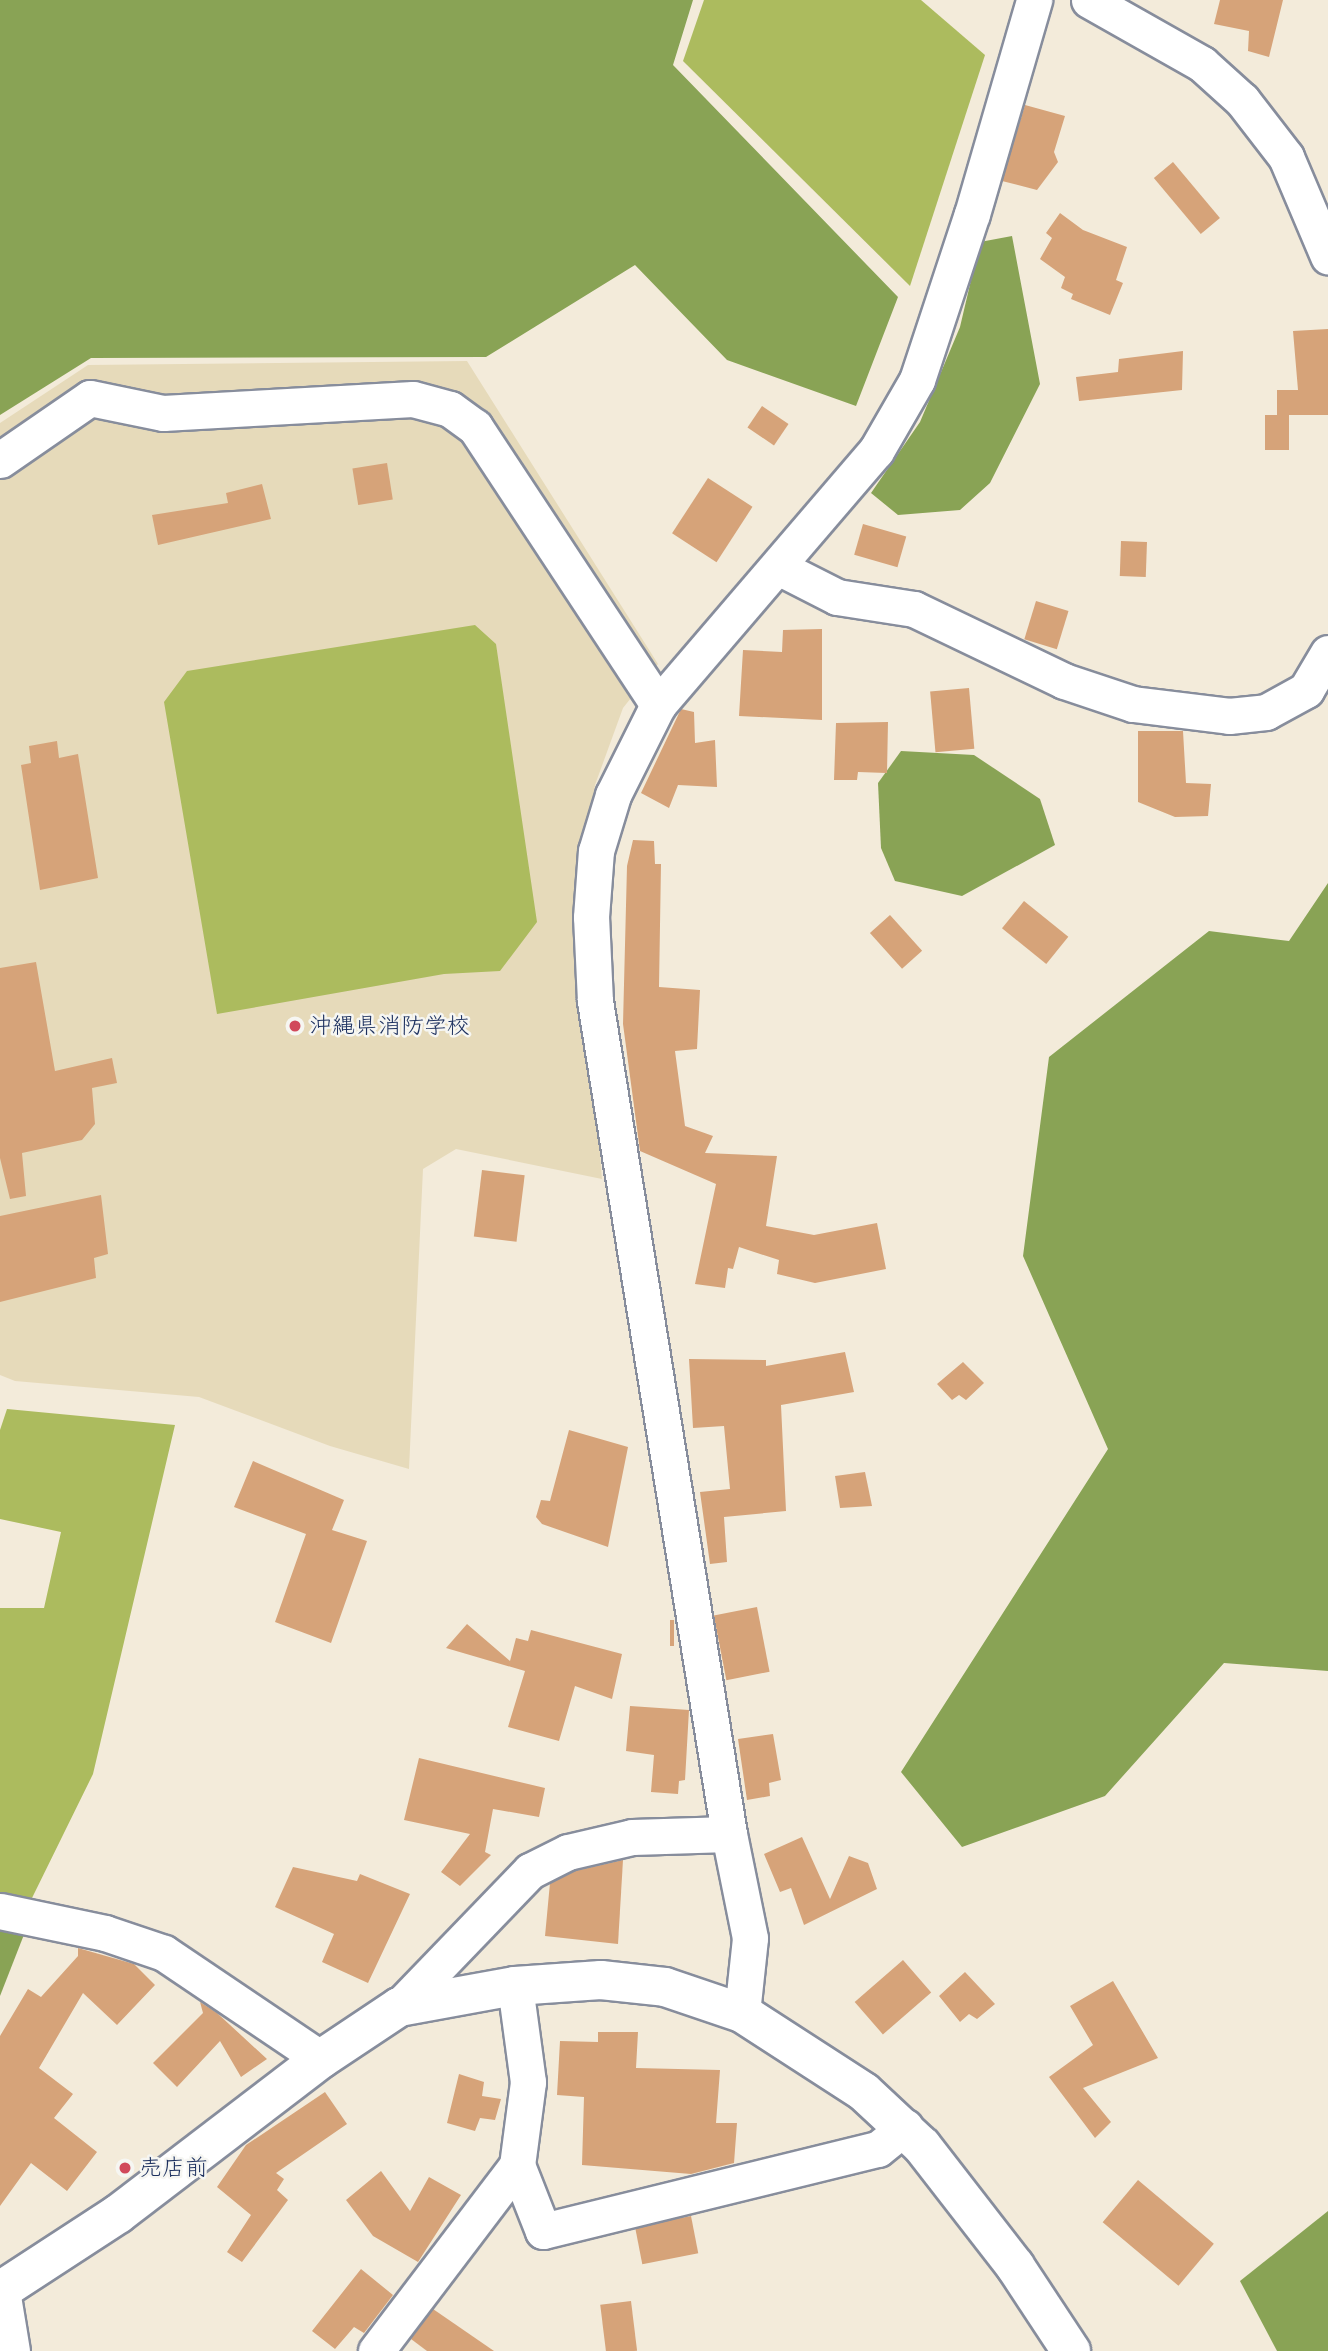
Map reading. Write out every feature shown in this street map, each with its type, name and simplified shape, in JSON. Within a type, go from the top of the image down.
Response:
[{"type":"main road","points":[[1,2291],[118,2214],[321,2059],[399,2007],[515,1986],[590,1981],[642,1983],[742,2013],[828,2066],[905,2127],[1015,2266],[1071,2351]]},
{"type":"street","points":[[742,2013],[750,1938],[729,1834],[595,1001],[592,917],[596,851],[614,795],[658,705],[876,451],[917,380],[972,214],[1034,0]]},
{"type":"street","points":[[1089,0],[1202,64],[1242,100],[1286,157],[1328,256]]},
{"type":"street","points":[[0,460],[90,398],[163,413],[413,399],[450,409],[475,427],[658,705]]},
{"type":"street","points":[[778,567],[837,597],[914,609],[1063,681],[1133,704],[1229,716],[1266,712],[1306,690],[1328,653]]},
{"type":"street","points":[[399,2007],[530,1871],[568,1852],[632,1837],[729,1834]]},
{"type":"street","points":[[0,1912],[105,1933],[164,1953],[321,2059]]},
{"type":"street","points":[[515,1986],[528,2082],[517,2165],[543,2231],[878,2149],[905,2127]]},
{"type":"street","points":[[376,2351],[517,2165]]},
{"type":"street","points":[[1,2291],[12,2351]]},
{"type":"shaded area","name":"沖縄県消防学校","points":[[467,361],[658,664],[623,708],[595,785],[580,903],[602,1179],[456,1149],[423,1169],[409,1469],[330,1446],[199,1397],[15,1381],[0,1375],[0,423],[88,365]]},
{"type":"green space","points":[[0,0],[693,0],[673,65],[898,297],[856,406],[727,360],[635,265],[486,357],[91,358],[0,415]]},
{"type":"green space","points":[[704,0],[921,0],[985,55],[910,286],[683,61]]},
{"type":"green space","points":[[1012,236],[1040,384],[990,483],[960,510],[898,515],[871,493],[920,422],[960,327],[980,242]]},
{"type":"green space","points":[[475,625],[496,644],[537,922],[500,971],[444,974],[217,1014],[164,702],[187,671]]},
{"type":"green space","points":[[901,751],[974,755],[1040,799],[1055,845],[962,896],[895,881],[881,848],[878,783]]},
{"type":"green space","points":[[1328,883],[1328,1671],[1224,1663],[1105,1796],[962,1847],[901,1772],[1108,1449],[1023,1256],[1049,1057],[1209,931],[1289,941]]},
{"type":"green space","points":[[7,1409],[175,1425],[93,1774],[32,1898],[0,1893],[0,1608],[44,1608],[61,1532],[0,1519],[0,1430]]},
{"type":"green space","points":[[0,1930],[25,1932],[0,1996]]},
{"type":"green space","points":[[1328,2211],[1328,2351],[1277,2351],[1240,2281]]},
{"type":"building","points":[[1220,0],[1283,0],[1269,57],[1248,51],[1249,31],[1214,24]]},
{"type":"building","points":[[1025,105],[1065,116],[1054,152],[1058,162],[1037,190],[1002,181]]},
{"type":"building","points":[[1173,162],[1220,218],[1201,234],[1154,178]]},
{"type":"building","points":[[1060,213],[1083,230],[1127,247],[1116,280],[1123,283],[1110,315],[1071,299],[1073,294],[1061,288],[1065,277],[1040,259],[1052,238],[1046,233]]},
{"type":"building","points":[[1328,329],[1328,415],[1277,415],[1277,390],[1298,390],[1293,331]]},
{"type":"building","points":[[1183,351],[1182,390],[1079,401],[1076,377],[1118,372],[1119,359]]},
{"type":"building","points":[[762,406],[789,424],[774,445],[747,428]]},
{"type":"building","points":[[1265,415],[1289,415],[1289,450],[1265,450]]},
{"type":"building","points":[[387,463],[393,500],[358,505],[352,468]]},
{"type":"building","points":[[708,478],[752,507],[717,562],[672,533]]},
{"type":"building","points":[[262,484],[271,519],[158,545],[152,515],[228,503],[226,493]]},
{"type":"building","points":[[863,524],[906,536],[897,567],[854,555]]},
{"type":"building","points":[[1121,541],[1147,542],[1146,577],[1120,576]]},
{"type":"building","points":[[1036,601],[1069,611],[1057,649],[1024,639]]},
{"type":"building","points":[[822,629],[822,720],[739,716],[743,650],[782,652],[783,630]]},
{"type":"building","points":[[969,688],[974,749],[935,752],[930,691]]},
{"type":"building","points":[[681,709],[694,712],[695,743],[715,740],[717,787],[678,785],[669,808],[641,793]]},
{"type":"building","points":[[888,722],[887,773],[858,772],[857,780],[834,780],[836,723]]},
{"type":"building","points":[[1138,731],[1183,731],[1186,783],[1211,784],[1208,816],[1175,817],[1138,802]]},
{"type":"building","points":[[57,741],[59,758],[78,754],[98,878],[40,890],[21,765],[31,763],[29,746]]},
{"type":"building","points":[[633,840],[654,841],[655,864],[661,864],[659,987],[700,990],[697,1049],[675,1051],[685,1126],[713,1136],[705,1153],[777,1156],[766,1226],[814,1235],[877,1223],[886,1269],[815,1283],[777,1274],[779,1260],[739,1247],[733,1269],[728,1268],[725,1288],[695,1284],[716,1184],[640,1151],[623,1024],[627,866]]},
{"type":"building","points":[[1024,901],[1068,937],[1046,964],[1002,928]]},
{"type":"building","points":[[890,915],[922,951],[902,969],[870,933]]},
{"type":"building","points":[[36,962],[55,1071],[112,1058],[117,1083],[92,1088],[95,1124],[82,1140],[22,1153],[26,1196],[10,1199],[0,1158],[0,968]]},
{"type":"building","points":[[482,1170],[525,1175],[517,1242],[474,1237]]},
{"type":"building","points":[[101,1195],[108,1254],[94,1258],[96,1278],[0,1302],[0,1216]]},
{"type":"building","points":[[845,1352],[854,1392],[781,1405],[786,1511],[724,1517],[727,1562],[710,1564],[700,1492],[730,1489],[724,1426],[693,1428],[689,1359],[766,1360],[766,1366]]},
{"type":"building","points":[[963,1362],[984,1383],[966,1400],[959,1395],[952,1400],[937,1384]]},
{"type":"building","points":[[569,1430],[628,1447],[608,1547],[542,1524],[536,1517],[541,1500],[550,1501]]},
{"type":"building","points":[[253,1461],[344,1500],[332,1530],[367,1541],[331,1643],[275,1622],[306,1534],[234,1507]]},
{"type":"building","points":[[865,1472],[872,1506],[840,1508],[835,1476]]},
{"type":"building","points":[[757,1607],[770,1672],[726,1680],[714,1615]]},
{"type":"building","points":[[670,1620],[674,1620],[674,1646],[670,1646]]},
{"type":"building","points":[[467,1624],[510,1661],[516,1638],[528,1641],[531,1630],[622,1654],[612,1699],[575,1686],[559,1741],[508,1727],[525,1671],[446,1648]]},
{"type":"building","points":[[630,1706],[689,1710],[685,1780],[679,1781],[678,1794],[651,1792],[654,1755],[626,1751]]},
{"type":"building","points":[[773,1734],[781,1780],[769,1783],[770,1796],[747,1800],[738,1739]]},
{"type":"building","points":[[419,1758],[545,1788],[539,1817],[493,1809],[485,1852],[491,1855],[460,1886],[441,1872],[470,1834],[404,1820]]},
{"type":"building","points":[[802,1837],[830,1899],[849,1856],[868,1863],[877,1889],[804,1925],[791,1888],[780,1892],[764,1854]]},
{"type":"building","points":[[623,1860],[618,1944],[545,1936],[550,1883],[575,1871]]},
{"type":"building","points":[[293,1867],[357,1881],[360,1874],[410,1894],[368,1983],[322,1962],[334,1934],[275,1907]]},
{"type":"building","points":[[78,1948],[134,1964],[155,1985],[117,2025],[83,1993],[39,2068],[73,2094],[54,2118],[97,2152],[67,2191],[31,2163],[0,2206],[0,2036],[28,1989],[41,1997],[78,1956]]},
{"type":"building","points":[[903,1960],[931,1992],[883,2034],[855,2002]]},
{"type":"building","points":[[965,1972],[995,2004],[977,2019],[969,2014],[960,2022],[939,1996]]},
{"type":"building","points":[[1113,1981],[1158,2058],[1083,2088],[1111,2122],[1095,2138],[1049,2077],[1093,2045],[1070,2006]]},
{"type":"building","points":[[200,2002],[217,2013],[267,2059],[241,2077],[220,2041],[177,2087],[153,2063],[203,2013]]},
{"type":"building","points":[[598,2032],[638,2032],[636,2068],[720,2070],[716,2123],[737,2123],[734,2163],[691,2174],[582,2165],[584,2097],[557,2095],[560,2041],[598,2042]]},
{"type":"building","points":[[459,2074],[484,2082],[482,2096],[501,2099],[495,2120],[480,2118],[475,2131],[447,2123]]},
{"type":"building","points":[[325,2092],[347,2124],[276,2173],[284,2179],[277,2190],[288,2200],[242,2262],[227,2252],[251,2215],[217,2187],[246,2145]]},
{"type":"building","points":[[381,2171],[410,2211],[429,2177],[461,2195],[418,2262],[373,2236],[346,2200]]},
{"type":"building","points":[[1138,2180],[1214,2244],[1178,2286],[1103,2222]]},
{"type":"building","points":[[691,2216],[698,2253],[642,2264],[635,2227]]},
{"type":"building","points":[[361,2269],[393,2295],[364,2333],[354,2327],[335,2349],[312,2331]]},
{"type":"building","points":[[631,2301],[637,2351],[606,2351],[600,2305]]},
{"type":"building","points":[[433,2309],[494,2351],[427,2351],[411,2339]]},
{"type":"place","name":"沖縄県消防学校","points":[[295,1026]]},
{"type":"place","name":"売店前","points":[[125,2168]]}]
